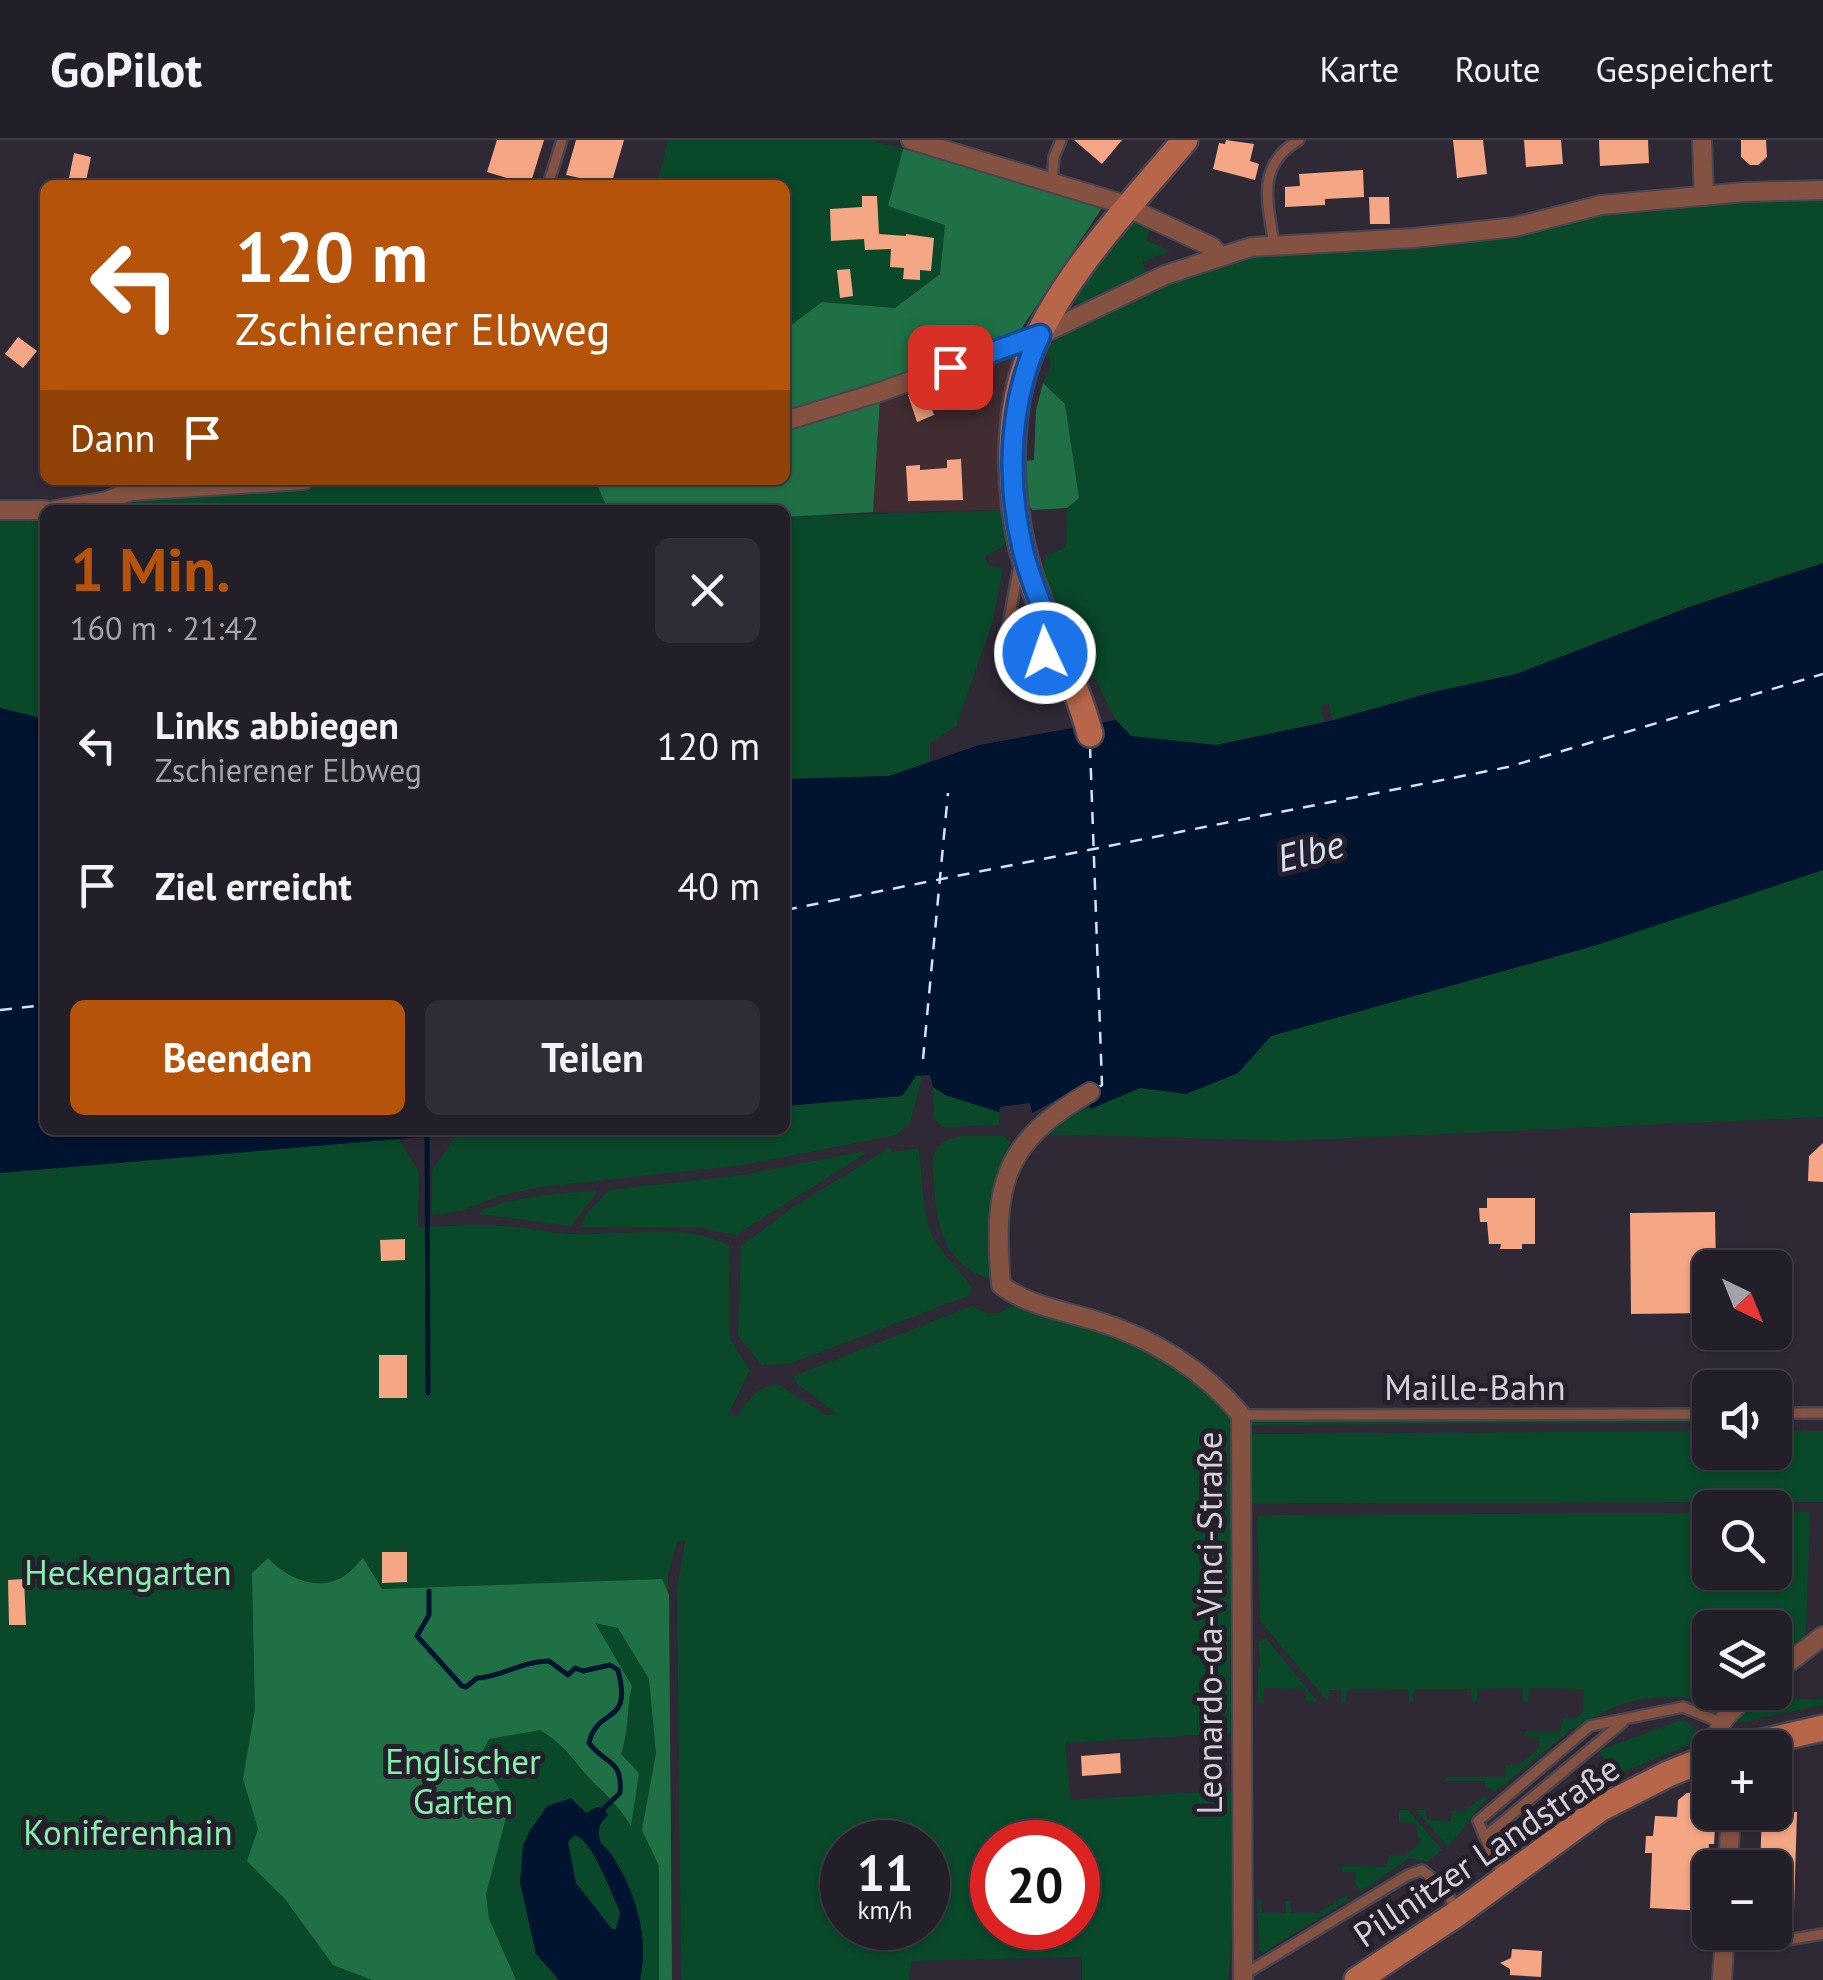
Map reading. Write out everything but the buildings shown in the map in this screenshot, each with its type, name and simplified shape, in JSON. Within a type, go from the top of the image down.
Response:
[{"type":"street","points":[[910,140],[1129,208],[1212,246],[1219,256]]},
{"type":"street","points":[[1090,734],[1022,549],[1015,500],[1014,413],[1026,364],[1073,279],[1184,140]]},
{"type":"street","points":[[1702,140],[1704,196]]},
{"type":"street","points":[[790,419],[1040,335],[1165,276],[1219,256],[1274,245],[1414,238],[1515,227],[1601,206],[1823,190]]},
{"type":"street","points":[[84,505],[142,490],[223,485]]},
{"type":"street","points":[[0,510],[40,510]]},
{"type":"street","name":"Leonardo-da-Vinci-Straße","points":[[1090,1092],[1054,1112],[1014,1156],[997,1235],[1002,1285],[1016,1297],[1103,1322],[1179,1359],[1214,1384],[1240,1415],[1243,1978]]},
{"type":"street","points":[[1792,1660],[1823,1636]]},
{"type":"street","points":[[1718,1730],[1720,1722],[1733,1710]]},
{"type":"street","points":[[1792,1735],[1823,1728]]},
{"type":"street","name":"Pillnitzer Landstraße","points":[[1356,1980],[1458,1913],[1602,1808],[1692,1764]]},
{"type":"street","points":[[1722,1980],[1724,1950]]},
{"type":"lane","points":[[550,180],[562,140]]},
{"type":"lane","points":[[1052,181],[1054,156],[1061,140]]},
{"type":"lane","points":[[1274,245],[1266,189],[1271,168],[1282,150],[1299,140]]},
{"type":"lane","points":[[1022,549],[1007,630],[1010,650],[1027,660],[1045,653],[1052,634]]},
{"type":"lane","points":[[1792,1413],[1823,1413]]},
{"type":"lane","name":"Maille-Bahn","points":[[1240,1415],[1692,1414]]},
{"type":"lane","points":[[1506,1878],[1490,1856],[1487,1835],[1478,1821],[1590,1726],[1684,1706],[1720,1722]]},
{"type":"lane","points":[[1487,1835],[1625,1720]]},
{"type":"lane","points":[[1243,1978],[1408,1874],[1422,1870],[1444,1888],[1458,1913]]},
{"type":"lane","points":[[1792,1939],[1823,1934]]},
{"type":"shaded area","points":[[1014,346],[1005,510],[873,512],[880,397]]},
{"type":"green space","points":[[668,140],[869,140],[903,149],[889,206],[945,225],[940,274],[895,308],[822,302],[790,326],[790,180],[658,180]]},
{"type":"green space","points":[[903,149],[963,163],[1102,208],[1019,332],[1014,346],[880,398],[873,512],[790,517],[790,505],[606,505],[597,485],[790,485],[790,326],[822,302],[895,308],[940,274],[945,225],[888,206]]},
{"type":"green space","points":[[1823,196],[1823,563],[1689,607],[1516,674],[1332,720],[1329,704],[1321,705],[1324,722],[1216,745],[1131,736],[1116,720],[1042,573],[1046,556],[1066,547],[1067,508],[1079,498],[1065,404],[1043,383],[1051,365],[1045,349],[1066,332],[1168,280],[1229,259],[1604,211],[1728,199]]},
{"type":"green space","points":[[1139,219],[1152,227],[1146,240],[1170,251],[1143,262],[1147,276],[1086,304],[1075,303],[1075,294]]},
{"type":"green space","points":[[1043,383],[1065,404],[1079,498],[1067,508],[1032,510],[1024,494],[1022,461],[1034,460],[1036,410]]},
{"type":"green space","points":[[315,485],[597,485],[606,505],[108,505],[133,497]]},
{"type":"green space","points":[[1005,510],[1005,545],[985,557],[989,566],[1003,569],[992,624],[956,726],[930,743],[930,762],[889,776],[790,779],[790,517]]},
{"type":"green space","points":[[0,515],[40,515],[40,718],[0,708]]},
{"type":"green space","points":[[1823,870],[1823,1117],[1286,1141],[1037,1134],[1074,1113],[1140,1088],[1186,1094],[1238,1074],[1271,1036],[1597,945]]},
{"type":"green space","points":[[916,1075],[921,1075],[910,1123],[896,1135],[744,1165],[542,1187],[499,1196],[461,1211],[432,1215],[432,1171],[456,1135],[790,1135],[790,1106],[902,1096]]},
{"type":"green space","points":[[933,1087],[945,1095],[999,1112],[999,1125],[942,1127],[934,1118]]},
{"type":"green space","points":[[961,1136],[1004,1136],[1011,1142],[993,1207],[989,1278],[962,1264],[953,1253],[937,1213],[935,1153],[942,1143]]},
{"type":"green space","points":[[398,1138],[419,1172],[418,1227],[494,1225],[575,1234],[675,1232],[695,1234],[729,1246],[730,1339],[750,1370],[728,1415],[737,1416],[759,1391],[777,1384],[826,1415],[837,1414],[796,1383],[794,1376],[972,1306],[993,1313],[1013,1305],[1100,1329],[1158,1353],[1207,1388],[1231,1420],[1235,1455],[1232,1733],[1065,1743],[1071,1800],[1232,1790],[1228,1980],[1082,1980],[1082,1957],[911,1961],[909,1980],[681,1980],[677,1588],[685,1541],[677,1542],[668,1576],[672,1980],[0,1980],[0,1173]]},
{"type":"green space","points":[[891,1147],[892,1152],[918,1148],[929,1226],[937,1244],[972,1289],[968,1296],[789,1364],[762,1365],[738,1336],[741,1246],[793,1207]]},
{"type":"green space","points":[[864,1151],[865,1154],[736,1235],[702,1228],[580,1227],[587,1213],[609,1190],[743,1175]]},
{"type":"green space","points":[[596,1191],[571,1226],[479,1214],[523,1198]]},
{"type":"green space","points":[[1692,1418],[1692,1423],[1250,1425],[1250,1420]]},
{"type":"green space","points":[[1692,1431],[1692,1470],[1792,1470],[1792,1431],[1823,1431],[1823,1502],[1792,1502],[1792,1490],[1692,1490],[1692,1502],[1250,1503],[1251,1434]]},
{"type":"green space","points":[[1792,1512],[1810,1512],[1806,1639],[1792,1651],[1792,1610],[1692,1610],[1692,1698],[1661,1697],[1619,1705],[1573,1728],[1496,1791],[1485,1787],[1485,1781],[1446,1781],[1446,1777],[1505,1777],[1506,1765],[1519,1765],[1539,1748],[1539,1737],[1524,1736],[1525,1731],[1561,1731],[1563,1718],[1575,1719],[1583,1712],[1584,1689],[1529,1688],[1528,1702],[1523,1703],[1522,1688],[1477,1689],[1477,1701],[1472,1701],[1471,1689],[1414,1689],[1413,1701],[1409,1701],[1408,1689],[1347,1690],[1346,1702],[1341,1702],[1341,1690],[1329,1690],[1328,1702],[1260,1621],[1257,1515],[1692,1513],[1692,1590],[1792,1590]]},
{"type":"green space","name":"Englischer Garten","points":[[268,1558],[293,1577],[324,1583],[344,1576],[363,1558],[382,1589],[662,1579],[669,1595],[672,1980],[659,1980],[659,1866],[642,1830],[656,1753],[649,1679],[618,1628],[595,1623],[632,1686],[621,1754],[639,1773],[631,1826],[564,1748],[540,1730],[489,1739],[480,1756],[509,1806],[486,1894],[489,1919],[516,1980],[372,1980],[333,1965],[285,1899],[247,1861],[258,1829],[243,1779],[255,1709],[252,1573]]},
{"type":"green space","points":[[1266,1638],[1318,1702],[1306,1701],[1305,1689],[1264,1688],[1263,1702],[1258,1702],[1258,1641]]},
{"type":"green space","points":[[1823,1697],[1823,1705],[1736,1723],[1747,1710],[1792,1710],[1792,1698]]},
{"type":"green space","points":[[1684,1719],[1695,1730],[1692,1744],[1601,1781],[1596,1774],[1608,1765],[1598,1751]]},
{"type":"green space","points":[[1485,1795],[1488,1798],[1447,1846],[1416,1810],[1426,1810],[1427,1820],[1451,1821],[1452,1811],[1464,1811]]},
{"type":"green space","points":[[1399,1810],[1408,1810],[1442,1850],[1427,1862],[1409,1858],[1361,1892],[1356,1872],[1342,1872],[1342,1866],[1387,1867],[1389,1855],[1404,1856],[1422,1842],[1416,1823],[1399,1822]]},
{"type":"green space","points":[[1347,1895],[1349,1900],[1263,1953],[1259,1950],[1257,1900],[1261,1900],[1262,1913],[1286,1913],[1285,1901],[1290,1901],[1291,1913],[1318,1913]]},
{"type":"water","name":"Elbe","points":[[1823,563],[1823,870],[1597,945],[1271,1036],[1238,1073],[1186,1094],[1140,1088],[1091,1109],[1078,1088],[1032,1113],[1030,1103],[1000,1107],[999,1112],[945,1095],[933,1087],[930,1075],[916,1076],[902,1096],[790,1106],[790,779],[889,776],[979,745],[1116,720],[1131,736],[1216,745],[1516,674],[1689,607]]},
{"type":"water","points":[[0,708],[40,718],[40,1135],[446,1135],[0,1173]]},
{"type":"water","points":[[571,1798],[586,1813],[597,1807],[605,1809],[608,1815],[600,1826],[599,1838],[620,1868],[642,1931],[640,1980],[559,1980],[536,1954],[520,1883],[523,1845],[547,1806]],"holes":[[[575,1835],[599,1865],[620,1912],[616,1929],[612,1929],[576,1883],[568,1842]]]},
{"type":"waterway","points":[[427,1135],[428,1393]]},
{"type":"waterway","points":[[429,1591],[429,1615],[417,1636],[462,1686],[477,1678],[539,1662],[549,1661],[568,1675],[575,1668],[583,1671],[610,1665],[618,1670],[618,1708],[593,1731],[589,1743],[619,1774],[620,1793],[600,1812]]},
{"type":"ferry route","points":[[790,909],[1508,767],[1823,674]]},
{"type":"ferry route","points":[[1090,746],[1102,1085],[1095,1089]]},
{"type":"ferry route","points":[[923,1059],[948,793]]},
{"type":"ferry route","points":[[0,1010],[40,1006]]},
{"type":"route","points":[[950,367],[1040,335],[1026,364],[1014,413],[1015,500],[1022,549],[1052,634],[1045,653]]},
{"type":"park label","name":"Heckengarten","points":[[128,1572]]},
{"type":"park label","name":"Koniferenhain","points":[[128,1832]]}]
